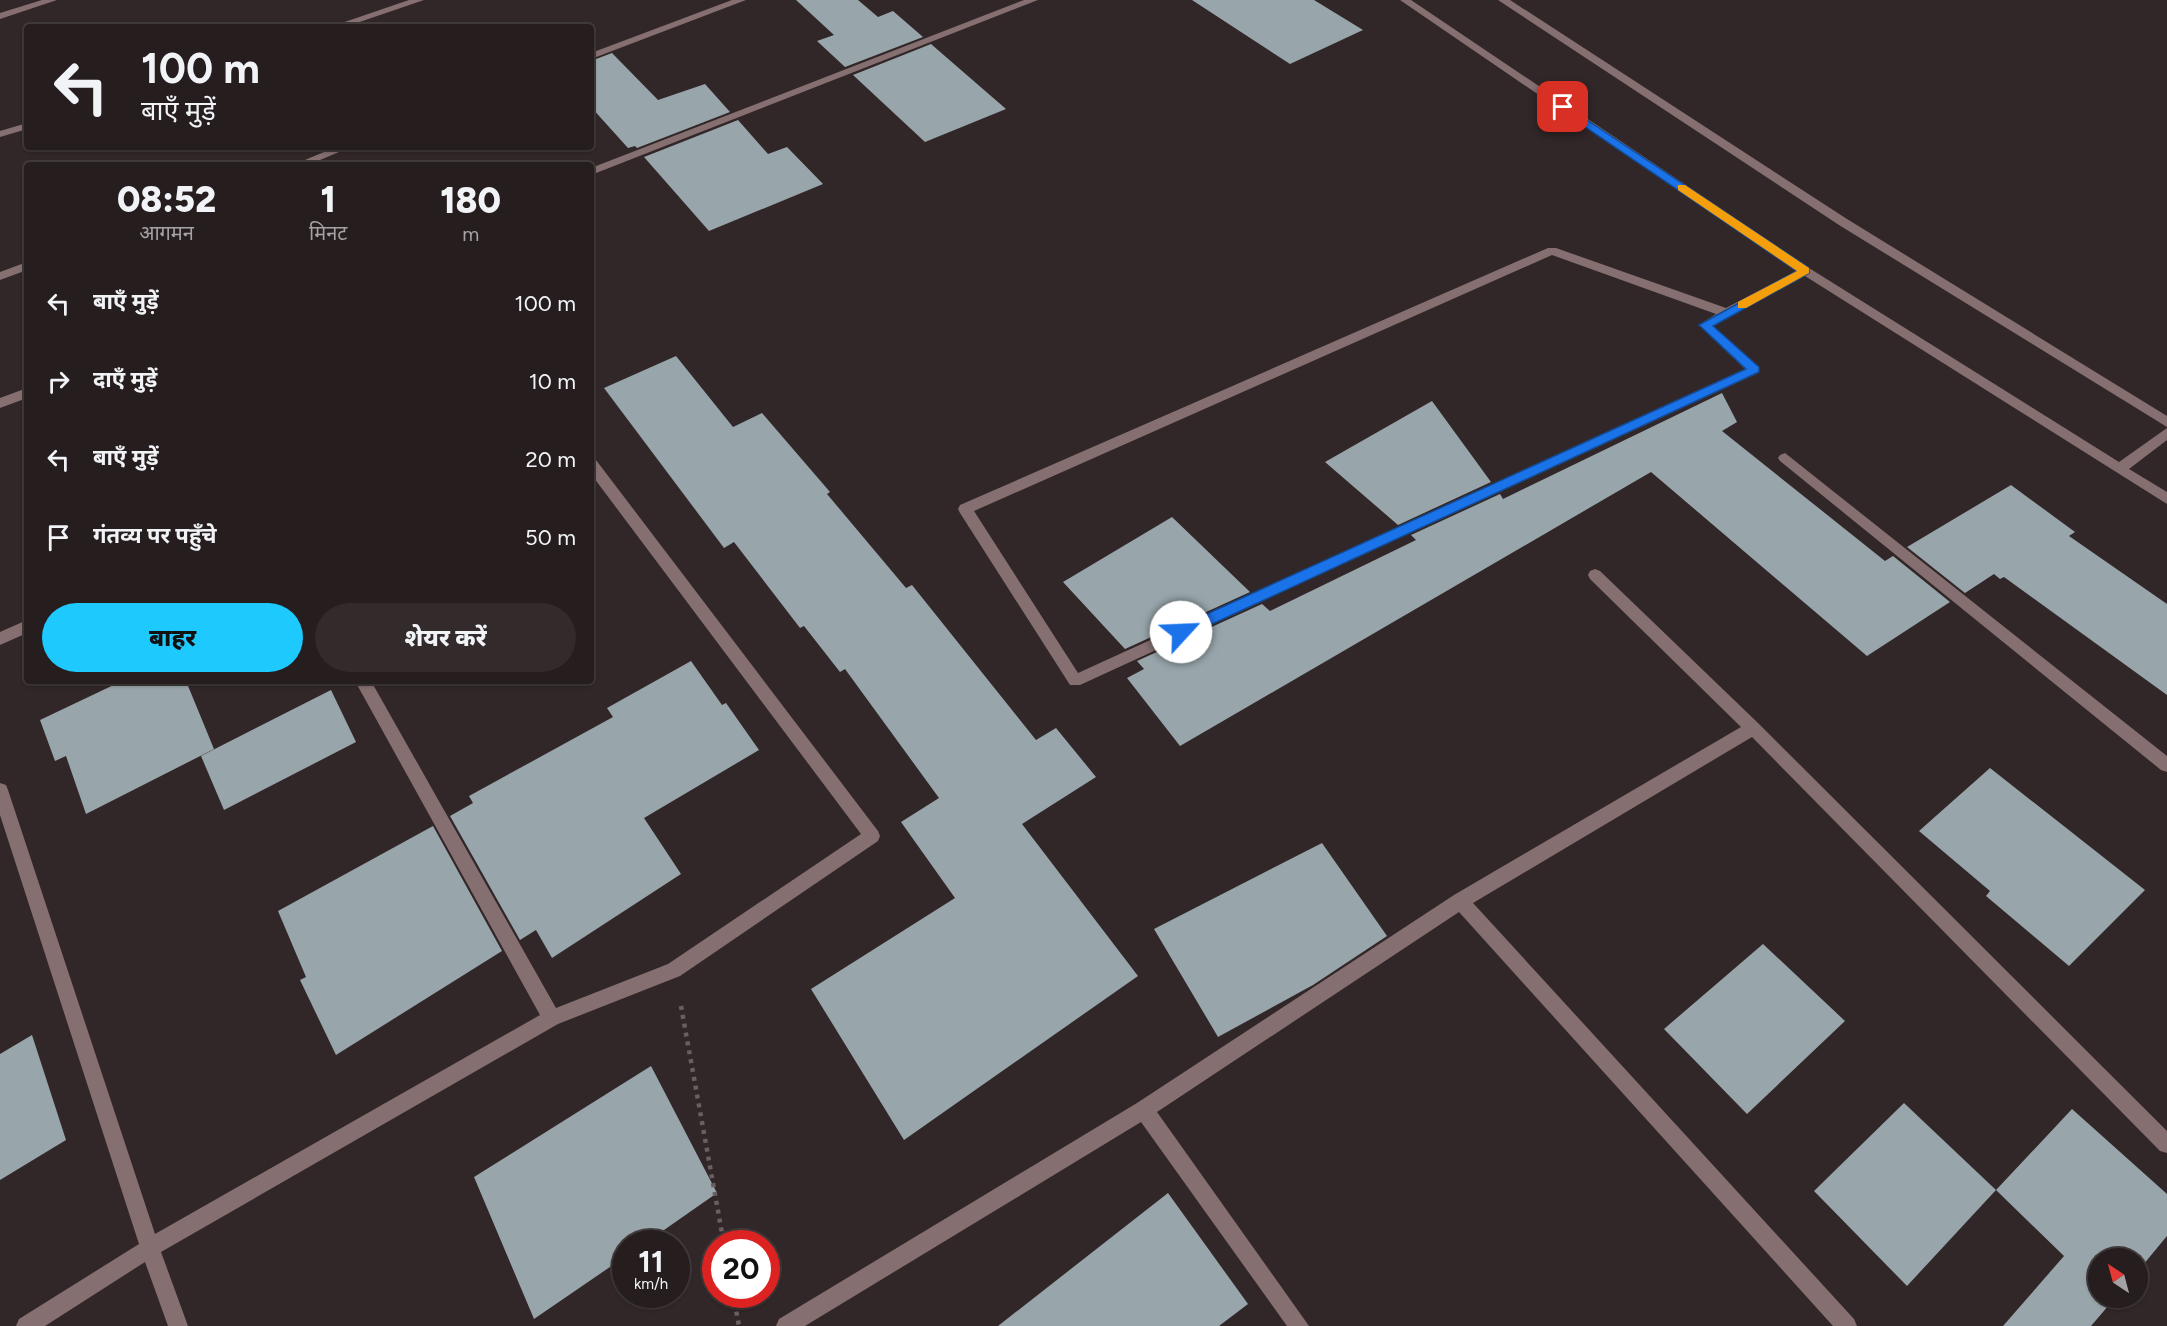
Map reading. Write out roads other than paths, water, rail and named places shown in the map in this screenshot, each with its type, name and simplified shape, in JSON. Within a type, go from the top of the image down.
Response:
[{"type":"street","points":[[0,16],[52,0]]},
{"type":"street","points":[[344,24],[419,0]]},
{"type":"street","points":[[594,55],[741,0]]},
{"type":"street","points":[[594,171],[1033,0]]},
{"type":"street","points":[[1405,0],[1805,271],[2167,499]]},
{"type":"street","points":[[1503,0],[1843,222],[2167,422]]},
{"type":"street","points":[[0,134],[24,127]]},
{"type":"street","points":[[306,162],[338,150]]},
{"type":"street","points":[[1727,313],[1552,251],[965,509],[1074,681],[1755,370],[1705,325],[1805,271]]},
{"type":"street","points":[[0,276],[24,267]]},
{"type":"street","points":[[0,403],[24,394]]},
{"type":"street","points":[[2119,469],[2167,433]]},
{"type":"street","points":[[1785,458],[2167,765]]},
{"type":"street","points":[[26,1326],[150,1248],[552,1018],[674,970],[872,836],[594,468]]},
{"type":"street","points":[[1595,575],[1754,728],[2167,1144]]},
{"type":"street","points":[[0,639],[24,627]]},
{"type":"street","points":[[365,684],[552,1018]]},
{"type":"street","points":[[786,1326],[1144,1110],[1460,901],[1754,728]]},
{"type":"street","points":[[0,790],[150,1248],[178,1326]]},
{"type":"street","points":[[1460,901],[1847,1326]]},
{"type":"street","points":[[1144,1110],[1299,1326]]}]
